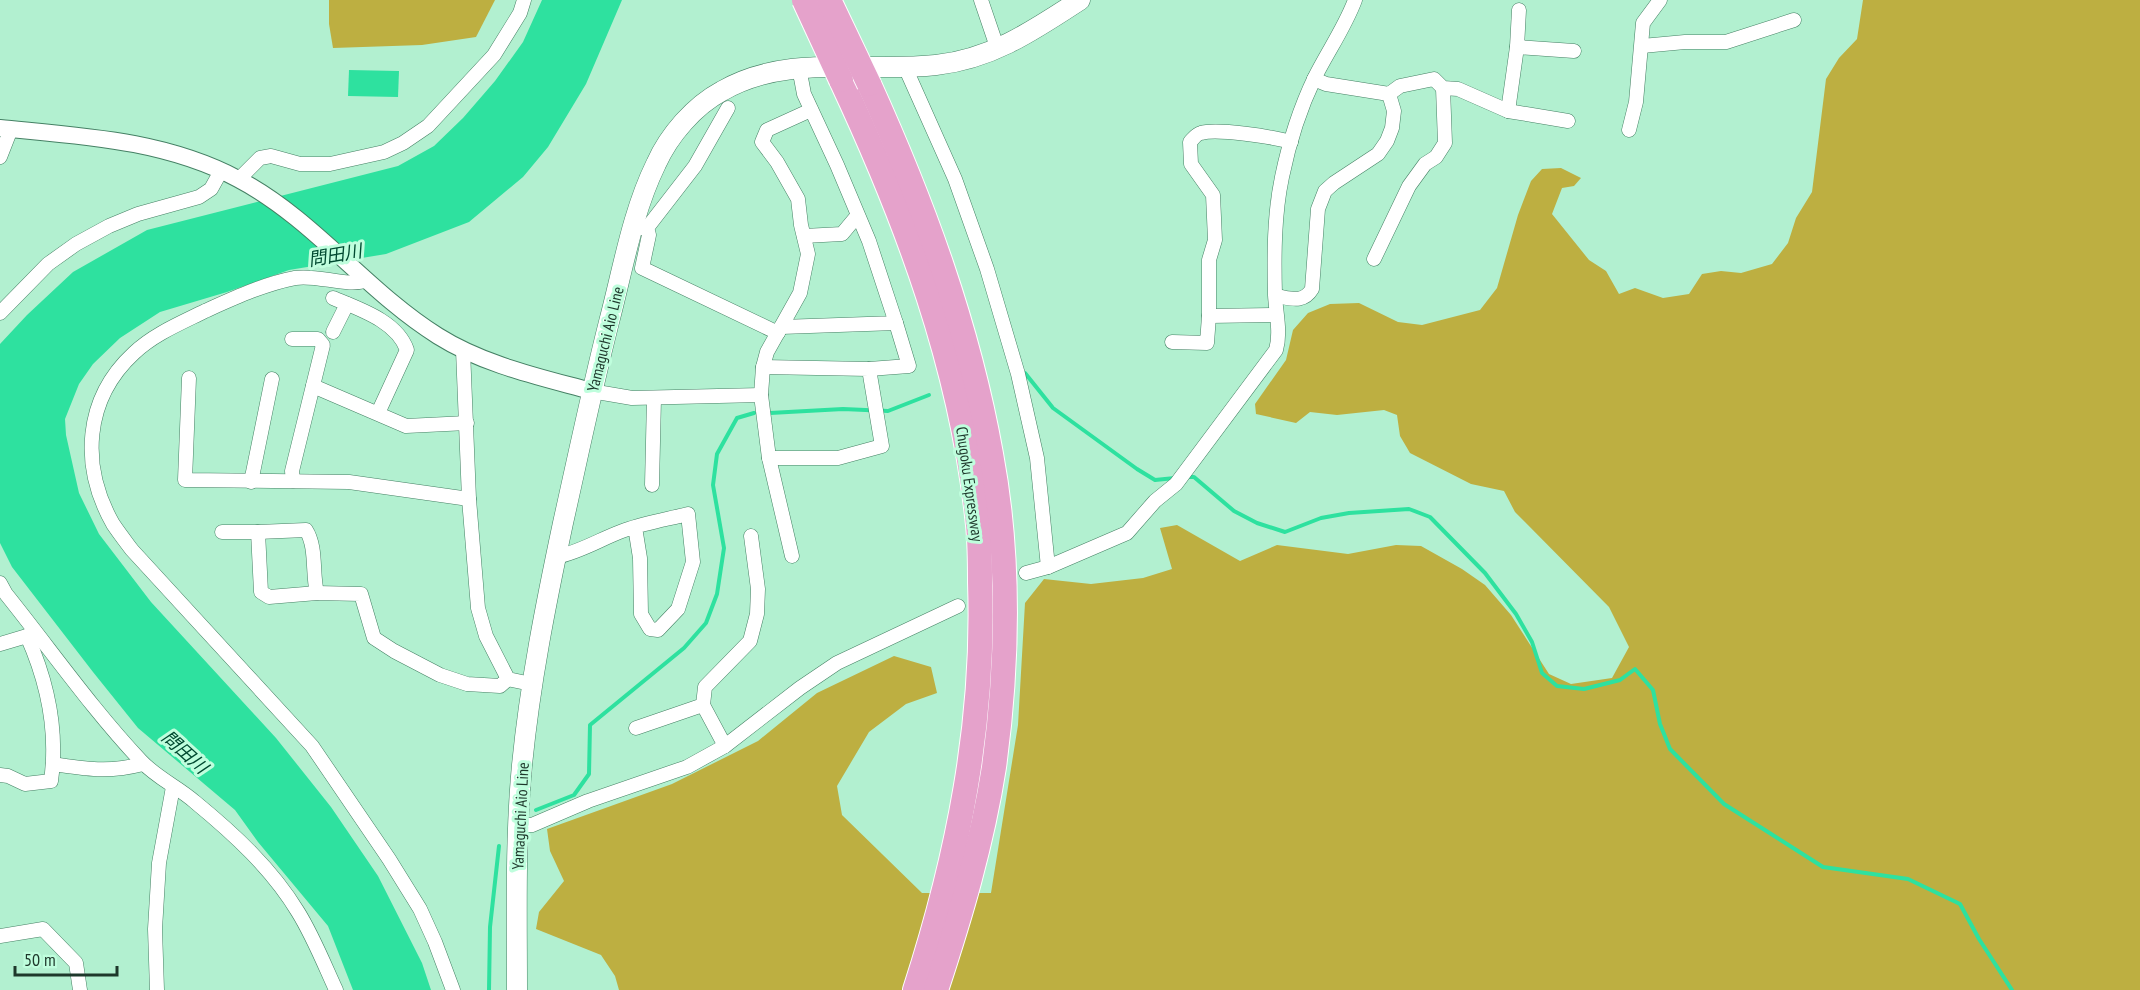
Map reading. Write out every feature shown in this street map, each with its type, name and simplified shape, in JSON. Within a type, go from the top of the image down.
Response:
[{"type":"highway","name":"Chugoku Expressway","points":[[804,0],[896,203],[925,283],[945,350],[960,413],[970,461],[978,527],[982,626],[978,698],[970,765],[942,902],[915,990]]},
{"type":"highway","name":"Chugoku Expressway","points":[[829,0],[869,84],[944,268],[967,346],[991,454],[1001,535],[1005,626],[1002,698],[993,768],[981,835],[958,924],[936,990]]},
{"type":"main road","name":"Yamaguchi Aio Line","points":[[517,990],[518,825],[531,684],[591,391],[640,228],[639,206],[656,162],[671,138],[694,111],[718,92],[746,78],[797,67],[905,67],[940,64],[998,50],[1080,0]]},
{"type":"street","points":[[243,182],[260,158],[271,156],[300,164],[330,164],[384,152],[403,143],[428,126],[494,55],[520,13],[524,0]]},
{"type":"street","points":[[981,0],[998,50]]},
{"type":"street","points":[[1026,573],[1048,567],[1127,533],[1155,501],[1176,484],[1276,350],[1280,337],[1276,315],[1274,244],[1282,177],[1291,142],[1314,79],[1350,14],[1355,0]]},
{"type":"street","points":[[1629,130],[1636,102],[1644,23],[1660,0]]},
{"type":"street","points":[[1508,111],[1517,47],[1519,10]]},
{"type":"street","points":[[1642,46],[1685,42],[1725,42],[1794,20]]},
{"type":"street","points":[[1517,47],[1574,51]]},
{"type":"street","points":[[763,367],[869,369],[909,366],[869,241],[804,94],[797,67]]},
{"type":"street","points":[[905,67],[955,179],[987,269],[1037,458],[1048,567]]},
{"type":"street","points":[[1314,79],[1326,84],[1389,94],[1400,86],[1434,79],[1443,88],[1458,89],[1508,111],[1568,121]]},
{"type":"street","points":[[1374,260],[1409,186],[1425,164],[1436,157],[1445,143],[1443,88]]},
{"type":"street","points":[[1275,296],[1299,300],[1307,297],[1312,290],[1318,209],[1325,191],[1378,154],[1387,141],[1392,128],[1394,111],[1389,94]]},
{"type":"street","points":[[728,108],[695,166],[640,228],[649,235],[642,268],[780,330],[896,323]]},
{"type":"street","points":[[792,556],[769,458],[761,395],[763,367],[767,352],[800,293],[808,254],[798,199],[777,162],[762,142],[767,130],[811,110]]},
{"type":"street","points":[[0,158],[5,129],[98,137],[151,146],[197,160],[243,182],[296,218],[405,312],[437,336],[463,350],[502,366],[591,391],[632,398],[761,395]]},
{"type":"street","points":[[1172,342],[1207,344],[1209,260],[1215,240],[1213,195],[1191,164],[1190,142],[1203,132],[1215,132],[1276,138],[1291,142]]},
{"type":"street","points":[[0,313],[48,264],[76,244],[109,226],[138,214],[199,197],[211,189],[221,171]]},
{"type":"street","points":[[804,236],[842,234],[857,216]]},
{"type":"street","points":[[361,275],[359,284],[323,278],[297,278],[237,297],[163,332],[134,353],[105,388],[94,414],[91,445],[95,479],[113,524],[132,550],[312,746],[420,909],[453,990]]},
{"type":"street","points":[[333,298],[374,316],[403,338],[407,350],[378,413]]},
{"type":"street","points":[[333,332],[347,304]]},
{"type":"street","points":[[1209,316],[1276,315]]},
{"type":"street","points":[[292,339],[318,339],[323,345],[292,471],[293,481]]},
{"type":"street","points":[[463,350],[469,499],[478,608],[486,636],[508,679]]},
{"type":"street","points":[[769,458],[838,458],[882,446],[869,369]]},
{"type":"street","points":[[189,378],[185,480],[349,482],[469,499]]},
{"type":"street","points":[[251,482],[272,379]]},
{"type":"street","points":[[313,386],[406,426],[467,423]]},
{"type":"street","points":[[652,485],[654,398]]},
{"type":"street","points":[[556,557],[570,554],[625,530],[635,527],[688,514],[693,562],[678,609],[658,630],[650,629],[641,614],[640,558],[635,527]]},
{"type":"street","points":[[222,532],[306,530],[311,538],[317,593]]},
{"type":"street","points":[[258,532],[261,592],[269,597],[317,593],[361,594],[374,638],[394,651],[440,675],[467,684],[500,686],[508,679]]},
{"type":"street","points":[[725,746],[703,705],[705,687],[750,641],[757,614],[758,590],[751,536]]},
{"type":"street","points":[[0,583],[31,634],[143,764],[173,788],[194,800],[230,832],[275,880],[298,912],[336,990]]},
{"type":"street","points":[[518,825],[532,825],[588,801],[687,767],[725,746],[800,688],[837,663],[958,606]]},
{"type":"street","points":[[0,644],[31,634]]},
{"type":"street","points":[[0,775],[25,784],[51,782],[54,738],[49,703],[31,634]]},
{"type":"street","points":[[508,679],[531,684]]},
{"type":"street","points":[[636,728],[703,705]]},
{"type":"street","points":[[53,764],[102,771],[143,764]]},
{"type":"street","points":[[157,990],[155,929],[159,862],[173,788]]},
{"type":"street","points":[[0,936],[43,929],[76,963],[80,990]]},
{"type":"shaded area","points":[[329,0],[495,0],[476,37],[422,45],[333,48],[329,24]]},
{"type":"shaded area","points":[[1863,0],[2140,0],[2140,990],[619,990],[615,976],[601,955],[536,929],[539,912],[564,881],[550,851],[547,829],[672,784],[758,741],[817,693],[894,656],[931,667],[937,693],[906,704],[869,732],[837,786],[842,815],[922,893],[991,893],[1018,725],[1025,603],[1044,579],[1091,584],[1143,578],[1172,569],[1160,528],[1177,525],[1240,561],[1277,545],[1348,554],[1396,545],[1421,546],[1485,585],[1511,615],[1549,674],[1571,684],[1612,678],[1629,647],[1609,607],[1515,512],[1504,491],[1471,484],[1410,453],[1400,436],[1397,415],[1384,410],[1337,415],[1310,412],[1296,423],[1256,414],[1255,404],[1286,360],[1293,330],[1308,313],[1330,304],[1359,303],[1398,322],[1422,325],[1480,310],[1497,288],[1518,215],[1531,181],[1542,169],[1561,168],[1581,178],[1574,186],[1562,188],[1552,214],[1589,260],[1606,271],[1619,294],[1635,288],[1663,298],[1689,294],[1702,274],[1721,271],[1741,273],[1772,264],[1788,243],[1796,218],[1812,192],[1826,79],[1839,58],[1857,39]]},
{"type":"water","name":"問田川","points":[[542,0],[622,0],[586,84],[548,147],[523,177],[469,222],[386,254],[289,270],[160,312],[120,338],[93,364],[79,384],[65,419],[66,435],[79,493],[99,534],[151,602],[276,738],[331,807],[378,876],[422,963],[431,990],[353,990],[328,926],[258,842],[235,810],[138,728],[12,567],[0,543],[0,344],[73,272],[147,230],[398,166],[434,146],[463,118],[495,81],[523,42]]},
{"type":"water","points":[[349,70],[399,71],[398,97],[348,96]]},
{"type":"waterway","points":[[1021,374],[1025,373],[1053,408],[1137,469],[1155,480],[1175,478]]},
{"type":"waterway","points":[[770,413],[843,409],[888,411],[929,395]]},
{"type":"waterway","points":[[536,810],[574,795],[589,774],[590,725],[684,648],[706,623],[717,594],[724,548],[713,485],[717,454],[737,418],[754,413]]},
{"type":"waterway","points":[[1185,477],[1194,477],[1234,511],[1257,523],[1285,532],[1321,518],[1349,513],[1409,509],[1430,517],[1485,573],[1516,614],[1532,642],[1542,673],[1557,686],[1584,689],[1620,680],[1635,669],[1653,690],[1660,724],[1670,749],[1724,804],[1823,867],[1908,879],[1960,904],[1979,939],[2012,990]]},
{"type":"waterway","points":[[489,990],[490,927],[499,846]]}]
